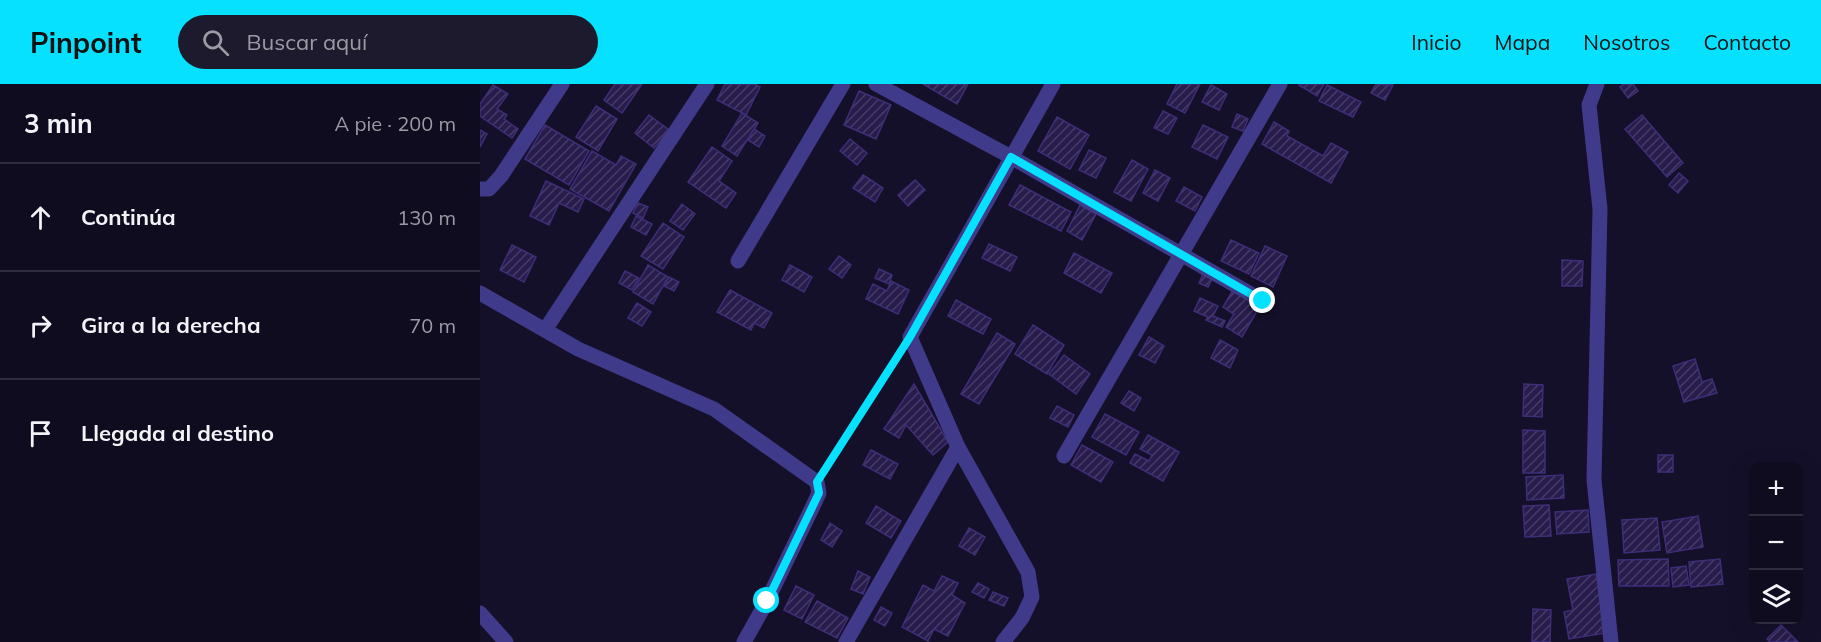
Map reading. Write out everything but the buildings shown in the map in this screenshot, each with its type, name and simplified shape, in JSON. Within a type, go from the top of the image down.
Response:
[{"type":"street","points":[[480,189],[489,189],[501,176],[562,84]]},
{"type":"street","points":[[545,330],[707,84]]},
{"type":"street","points":[[738,261],[843,84]]},
{"type":"street","points":[[876,84],[1011,157],[1263,301]]},
{"type":"street","points":[[1003,642],[1022,618],[1032,597],[1028,572],[958,447],[910,337],[1053,84]]},
{"type":"street","points":[[1064,456],[1280,84]]},
{"type":"street","points":[[1597,84],[1589,105],[1599,209],[1594,480],[1611,642]]},
{"type":"street","points":[[480,293],[578,349],[714,409],[817,482],[819,493],[767,601],[744,642]]},
{"type":"street","points":[[846,642],[958,447]]},
{"type":"street","points":[[480,613],[506,642]]},
{"type":"path","points":[[817,482],[910,337]]},
{"type":"route","points":[[767,601],[819,493],[817,482],[910,337],[1011,157],[1263,301]]}]
